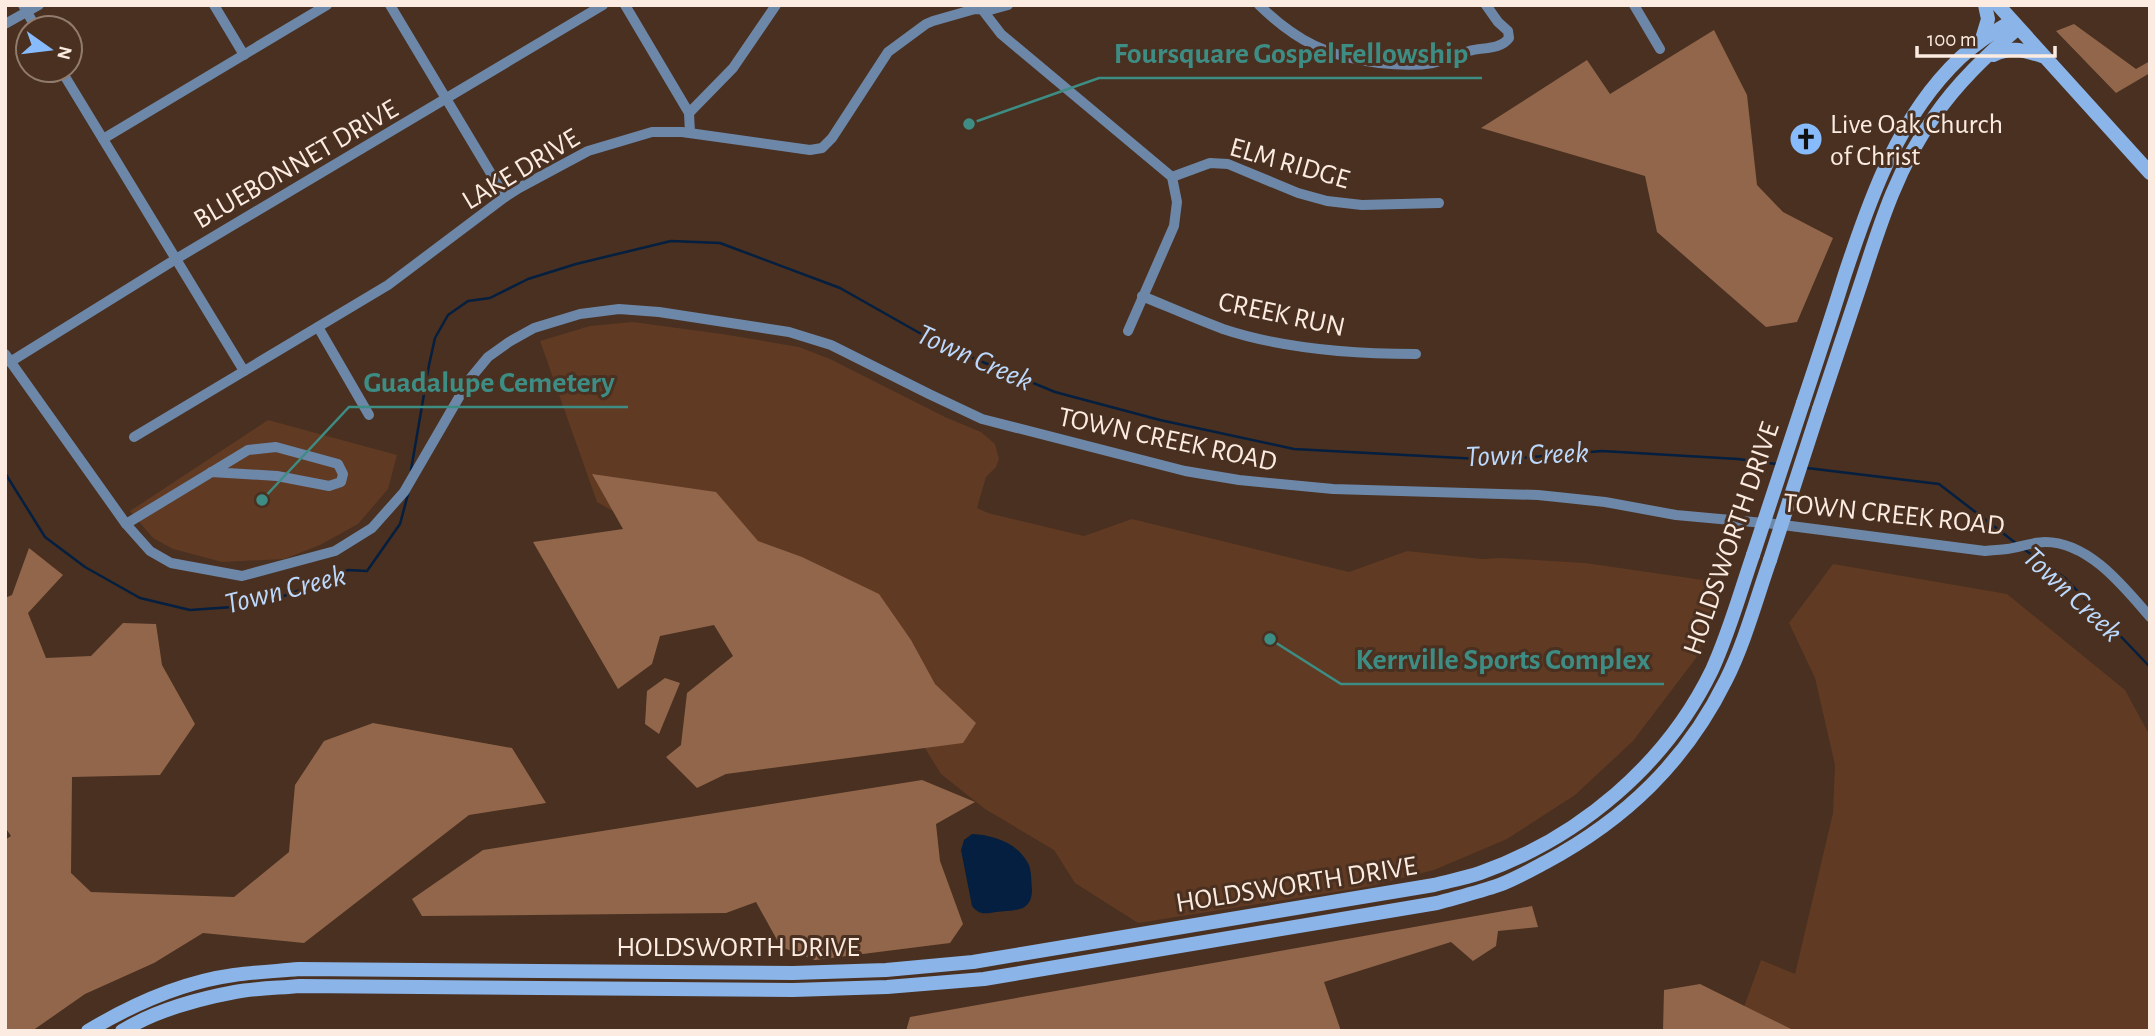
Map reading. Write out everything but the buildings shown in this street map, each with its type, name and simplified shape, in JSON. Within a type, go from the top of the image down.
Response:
[{"type":"main road","points":[[1982,39],[1988,19],[1985,5]]},
{"type":"main road","points":[[1998,5],[2150,173]]},
{"type":"main road","name":"HOLDSWORTH DRIVE","points":[[88,1031],[124,1009],[180,988],[233,975],[299,969],[793,973],[886,970],[973,962],[1434,886],[1480,873],[1528,852],[1570,829],[1612,799],[1644,768],[1693,704],[1726,638],[1866,209],[1884,166],[1920,106],[1959,59],[1982,39],[2015,24]]},
{"type":"main road","name":"HOLDSWORTH DRIVE","points":[[122,1031],[185,1004],[236,992],[300,986],[793,990],[887,987],[984,979],[1437,902],[1500,885],[1579,844],[1623,812],[1656,780],[1685,747],[1726,680],[1742,644],[1883,215],[1900,174],[1923,133],[1949,97],[2015,24]]},
{"type":"main road","points":[[1982,60],[2013,48],[2042,55]]},
{"type":"main road","points":[[1070,946],[1074,963]]},
{"type":"main road","points":[[502,971],[502,988]]},
{"type":"street","points":[[5,24],[25,9],[39,5]]},
{"type":"street","points":[[214,5],[244,55]]},
{"type":"street","points":[[103,139],[327,5]]},
{"type":"street","points":[[390,5],[505,197]]},
{"type":"street","name":"BLUEBONNET DRIVE","points":[[8,358],[447,100],[603,5]]},
{"type":"street","points":[[625,5],[689,113],[690,133]]},
{"type":"street","points":[[689,113],[733,68],[776,5]]},
{"type":"street","name":"LAKE DRIVE","points":[[134,437],[388,285],[505,197],[598,147],[652,132],[690,133],[810,150],[822,148],[832,138],[888,52],[926,24],[975,9],[995,10],[1009,5]]},
{"type":"street","points":[[1259,5],[1283,27],[1343,58],[1395,65],[1435,62],[1472,50],[1503,44],[1509,38],[1508,31],[1497,22],[1486,5]]},
{"type":"street","points":[[1634,5],[1660,49]]},
{"type":"street","points":[[981,8],[1001,34],[1172,177],[1177,202],[1174,226],[1128,331]]},
{"type":"street","points":[[70,84],[244,371]]},
{"type":"street","name":"ELM RIDGE","points":[[1172,177],[1210,163],[1228,164],[1298,193],[1327,201],[1362,205],[1439,202]]},
{"type":"street","points":[[1866,209],[1883,215]]},
{"type":"street","name":"CREEK RUN","points":[[1142,296],[1220,328],[1297,346],[1379,354],[1416,354]]},
{"type":"street","name":"TOWN CREEK ROAD","points":[[8,358],[126,524],[150,551],[171,563],[242,576],[335,551],[372,528],[404,492],[469,380],[488,357],[509,342],[534,328],[580,314],[619,309],[659,312],[789,332],[831,345],[982,419],[1185,471],[1239,480],[1333,489],[1538,495],[1605,502],[1676,515],[1775,524],[1985,551],[2043,542],[2063,544],[2081,551],[2119,583],[2150,617]]},
{"type":"street","points":[[318,327],[369,415]]},
{"type":"street","points":[[126,524],[211,472],[248,450],[268,446],[338,464],[342,468],[343,477],[338,484],[329,486],[277,476],[211,472]]},
{"type":"shaded area","points":[[2074,24],[2136,69],[2150,61],[2150,73],[2116,93],[2056,31]]},
{"type":"shaded area","points":[[1714,30],[1747,95],[1757,185],[1783,212],[1833,238],[1797,322],[1766,327],[1657,232],[1645,176],[1481,128],[1587,60],[1610,94]]},
{"type":"shaded area","points":[[633,322],[799,347],[830,359],[945,417],[981,432],[995,444],[999,459],[996,467],[986,477],[977,508],[988,513],[1084,536],[1132,519],[1349,572],[1407,551],[1482,559],[1585,563],[1717,582],[1711,621],[1696,658],[1633,741],[1575,795],[1507,839],[1434,870],[1366,887],[1138,923],[1075,883],[1054,850],[985,809],[941,774],[868,657],[597,502],[540,341],[590,326]]},
{"type":"shaded area","points":[[268,420],[397,455],[388,489],[358,524],[320,545],[284,559],[222,562],[173,549],[153,538],[130,511]]},
{"type":"shaded area","points":[[592,474],[716,492],[758,541],[802,557],[879,594],[911,640],[935,684],[976,723],[963,743],[726,774],[697,788],[666,757],[681,745],[687,693],[733,656],[714,625],[660,636],[652,664],[618,689],[533,542],[623,529]]},
{"type":"shaded area","points":[[29,548],[63,575],[28,613],[46,658],[91,656],[123,623],[156,624],[162,665],[195,724],[160,775],[72,777],[71,873],[91,892],[234,897],[289,852],[295,785],[324,741],[373,723],[512,748],[546,803],[469,815],[304,943],[203,933],[154,963],[85,994],[32,1031],[5,1031],[5,840],[11,836],[5,827],[5,598],[12,595]]},
{"type":"shaded area","points":[[1833,564],[2007,594],[2125,690],[2150,736],[2150,1031],[1745,1031],[1741,1015],[1761,960],[1795,974],[1833,813],[1835,765],[1815,678],[1789,623]]},
{"type":"shaded area","points":[[665,678],[680,683],[659,734],[645,724],[647,691]]},
{"type":"shaded area","points":[[922,780],[975,802],[936,824],[940,861],[963,924],[950,943],[815,960],[781,947],[756,902],[726,913],[422,916],[412,899],[483,850]]},
{"type":"shaded area","points":[[1532,906],[1538,927],[1498,931],[1496,946],[1473,961],[1451,942],[1324,982],[1341,1031],[906,1031],[910,1017]]},
{"type":"shaded area","points":[[1700,984],[1793,1031],[1663,1031],[1664,990]]},
{"type":"water","points":[[972,834],[1004,841],[1018,850],[1028,863],[1032,895],[1023,908],[985,913],[972,906],[961,850],[964,840]]},
{"type":"waterway","name":"Town Creek","points":[[411,470],[435,338],[448,315],[468,301],[490,298],[528,279],[576,264],[671,241],[720,243],[840,288],[939,344],[1055,392],[1160,420],[1294,449],[1498,460],[1602,451],[1738,459],[1776,464]]},
{"type":"waterway","name":"Town Creek","points":[[1807,468],[1939,484],[2017,544]]},
{"type":"waterway","name":"Town Creek","points":[[5,473],[45,537],[85,567],[140,598],[190,610],[247,606],[315,585],[348,570],[367,571],[400,524],[408,494]]},
{"type":"waterway","name":"Town Creek","points":[[2025,550],[2065,578],[2150,667]]},
{"type":"place","name":"Foursquare Gospel Fellowship","points":[[969,124]]},
{"type":"place","name":"Live Oak Church of Christ","points":[[1806,139]]},
{"type":"place","name":"Guadalupe Cemetery","points":[[262,500]]},
{"type":"place","name":"Kerrville Sports Complex","points":[[1270,639]]}]
